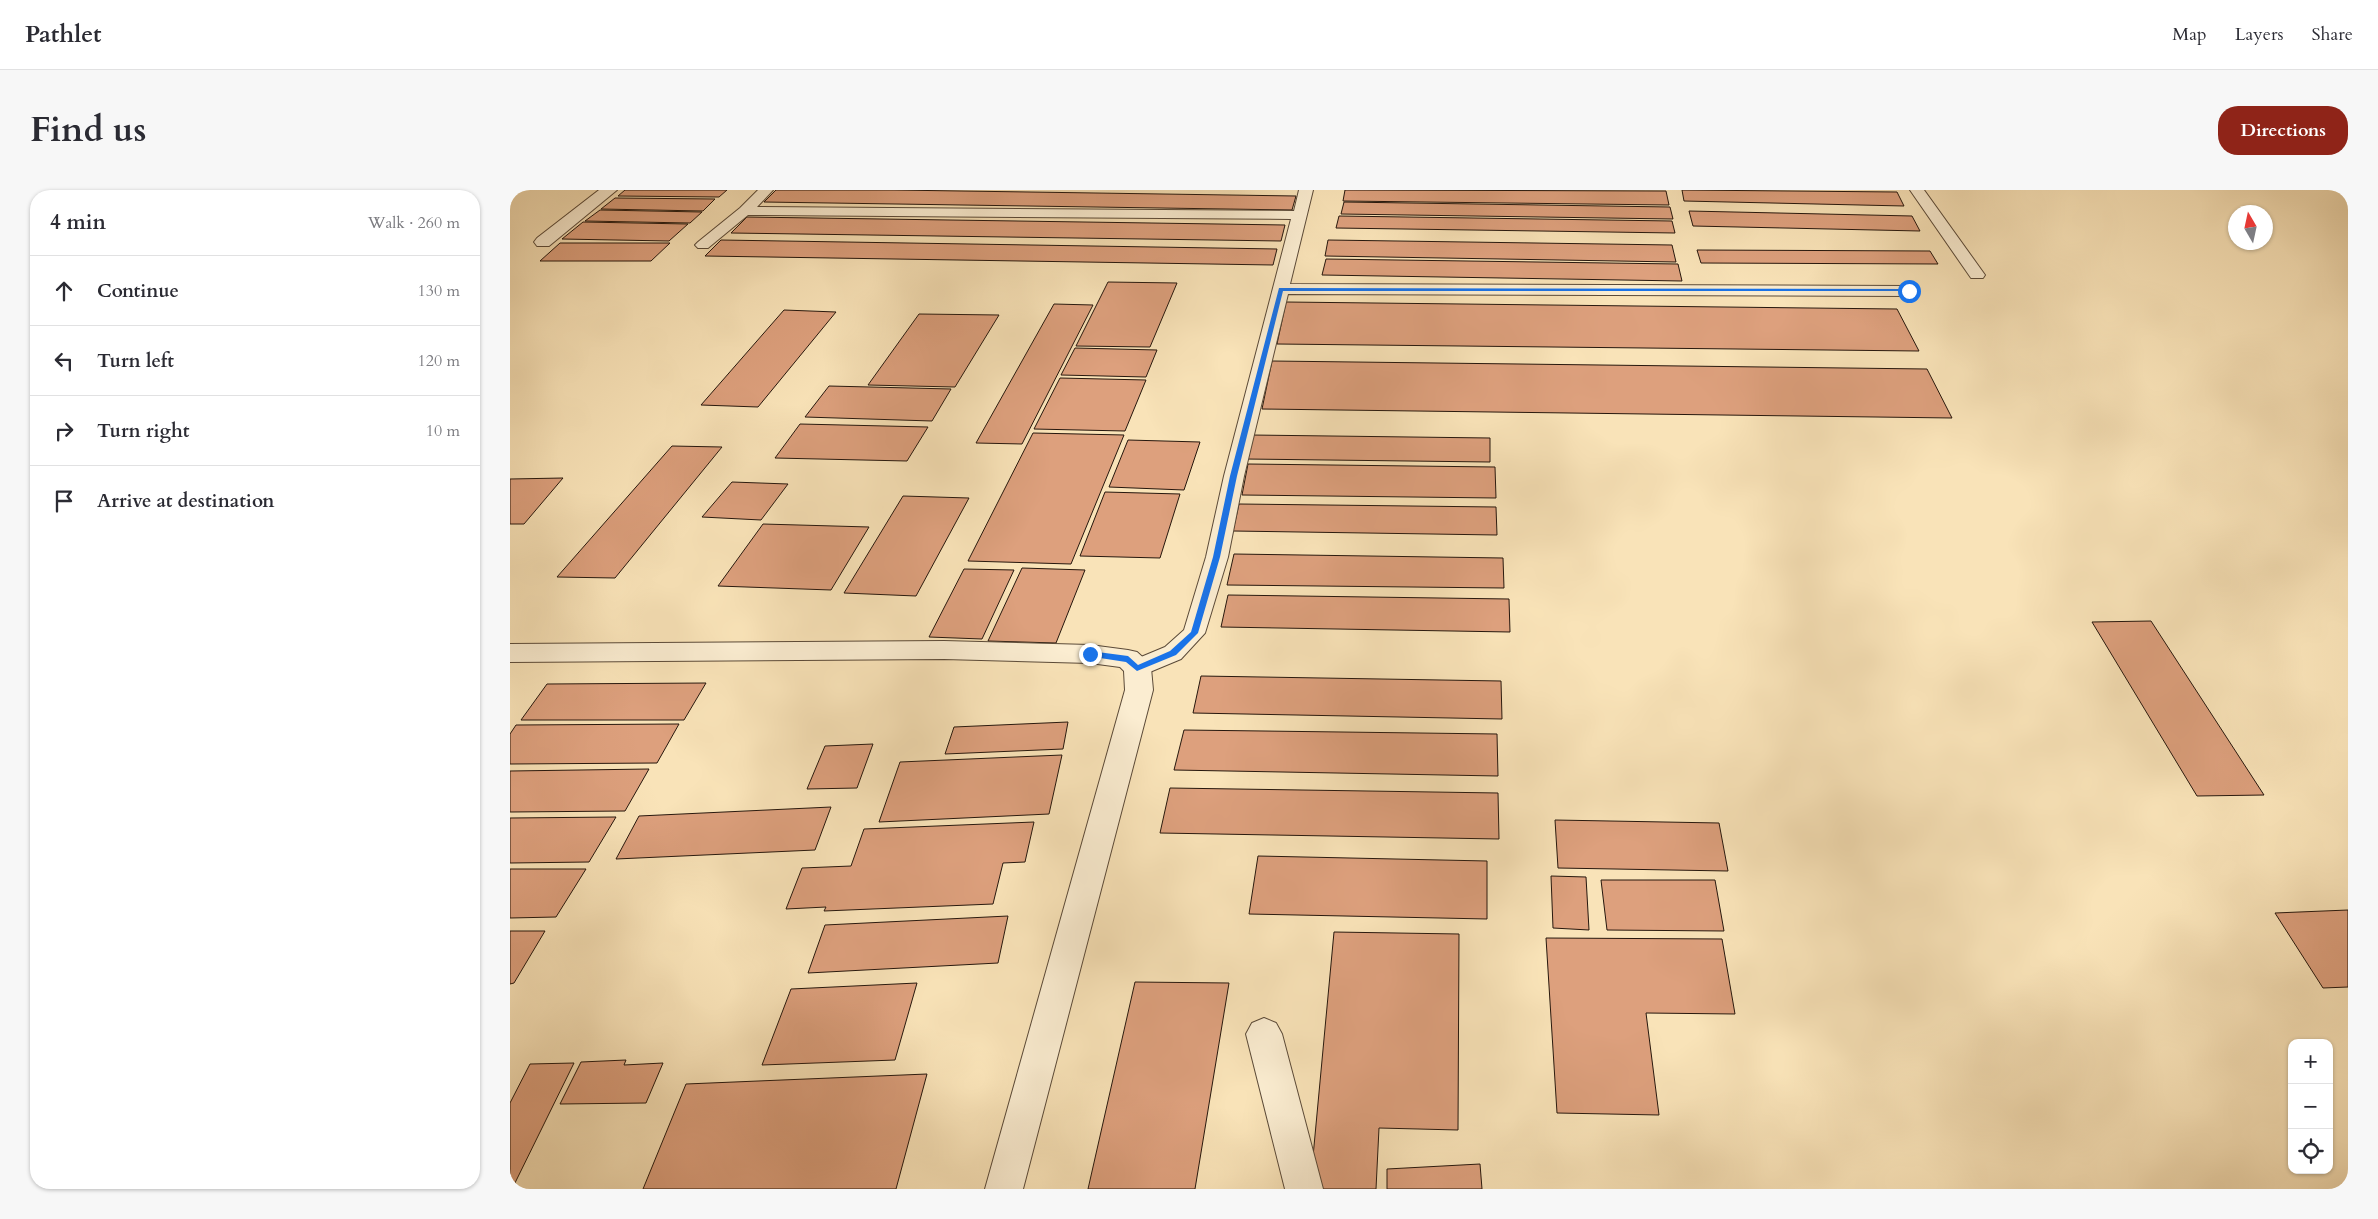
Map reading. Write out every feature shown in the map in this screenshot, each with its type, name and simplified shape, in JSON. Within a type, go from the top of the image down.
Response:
[{"type":"street","points":[[543,242],[610,190]]},
{"type":"street","points":[[510,653],[944,650],[1090,654],[1128,659],[1137,668],[1139,690],[1004,1189]]},
{"type":"street","points":[[1264,1034],[1304,1189]]},
{"type":"lane","points":[[703,245],[745,211],[766,190]]},
{"type":"lane","points":[[1137,668],[1173,653],[1194,633],[1217,557],[1234,476],[1306,190]]},
{"type":"lane","points":[[1918,190],[1977,275]]},
{"type":"lane","points":[[745,211],[1300,215]]},
{"type":"lane","points":[[1280,289],[1909,291]]},
{"type":"building","points":[[625,190],[727,190],[719,197],[618,196]]},
{"type":"building","points":[[776,190],[1296,196],[1292,210],[764,202]]},
{"type":"building","points":[[1345,190],[1666,191],[1669,205],[1343,201]]},
{"type":"building","points":[[1682,190],[1897,192],[1904,206],[1684,201]]},
{"type":"building","points":[[615,198],[715,199],[703,211],[601,209]]},
{"type":"building","points":[[1344,202],[1670,207],[1673,219],[1341,214]]},
{"type":"building","points":[[600,210],[702,212],[690,223],[585,221]]},
{"type":"building","points":[[1689,211],[1912,216],[1920,231],[1693,226]]},
{"type":"building","points":[[1339,216],[1672,221],[1675,233],[1336,228]]},
{"type":"building","points":[[747,217],[1285,225],[1281,241],[731,233]]},
{"type":"building","points":[[583,222],[688,224],[669,241],[562,239]]},
{"type":"building","points":[[721,240],[1277,249],[1273,265],[705,256]]},
{"type":"building","points":[[1328,240],[1672,245],[1676,262],[1325,256]]},
{"type":"building","points":[[560,243],[670,243],[651,261],[540,261]]},
{"type":"building","points":[[1697,250],[1930,251],[1938,264],[1701,263]]},
{"type":"building","points":[[1326,259],[1678,264],[1682,281],[1322,275]]},
{"type":"building","points":[[1108,282],[1177,283],[1150,347],[1076,346]]},
{"type":"building","points":[[1286,302],[1897,309],[1919,351],[1277,344]]},
{"type":"building","points":[[1054,304],[1093,305],[1022,444],[976,443]]},
{"type":"building","points":[[784,310],[836,312],[758,407],[701,405]]},
{"type":"building","points":[[919,314],[999,315],[955,387],[868,385]]},
{"type":"building","points":[[1075,348],[1157,350],[1146,377],[1061,375]]},
{"type":"building","points":[[1272,361],[1927,369],[1952,418],[1262,409]]},
{"type":"building","points":[[1060,378],[1146,380],[1125,431],[1034,429]]},
{"type":"building","points":[[829,386],[951,389],[932,421],[805,417]]},
{"type":"building","points":[[800,424],[928,427],[907,461],[775,458]]},
{"type":"building","points":[[1033,433],[1124,435],[1071,564],[968,561]]},
{"type":"building","points":[[1251,435],[1490,438],[1490,462],[1245,459]]},
{"type":"building","points":[[1128,440],[1200,442],[1184,490],[1109,487]]},
{"type":"building","points":[[672,446],[722,447],[615,578],[557,577]]},
{"type":"building","points":[[1248,464],[1495,467],[1496,498],[1242,495]]},
{"type":"building","points":[[563,478],[524,524],[510,524],[510,479]]},
{"type":"building","points":[[732,482],[788,484],[761,520],[702,517]]},
{"type":"building","points":[[1105,492],[1180,494],[1160,558],[1080,556]]},
{"type":"building","points":[[903,496],[969,498],[916,596],[844,593]]},
{"type":"building","points":[[1239,504],[1496,507],[1497,535],[1233,531]]},
{"type":"building","points":[[763,524],[869,527],[831,590],[718,586]]},
{"type":"building","points":[[1234,554],[1503,558],[1504,588],[1227,585]]},
{"type":"building","points":[[1022,568],[1085,570],[1056,643],[988,641]]},
{"type":"building","points":[[964,569],[1014,570],[982,639],[929,637]]},
{"type":"building","points":[[1228,595],[1509,599],[1510,632],[1221,627]]},
{"type":"building","points":[[2151,621],[2264,795],[2197,796],[2092,622]]},
{"type":"building","points":[[1201,676],[1501,681],[1502,719],[1193,713]]},
{"type":"building","points":[[706,683],[684,720],[521,720],[547,684]]},
{"type":"building","points":[[1068,722],[1063,749],[945,754],[954,727]]},
{"type":"building","points":[[679,724],[657,763],[510,764],[510,734],[516,725]]},
{"type":"building","points":[[1184,730],[1497,734],[1498,776],[1174,770]]},
{"type":"building","points":[[873,744],[857,788],[807,789],[825,746]]},
{"type":"building","points":[[1062,755],[1049,814],[879,822],[900,762]]},
{"type":"building","points":[[649,769],[625,811],[510,812],[510,771]]},
{"type":"building","points":[[1170,788],[1498,793],[1499,839],[1160,833]]},
{"type":"building","points":[[831,807],[815,850],[616,859],[639,816]]},
{"type":"building","points":[[616,817],[589,862],[510,863],[510,818]]},
{"type":"building","points":[[1555,820],[1719,823],[1728,871],[1558,868]]},
{"type":"building","points":[[1034,822],[1025,862],[1003,863],[993,904],[824,911],[826,907],[786,909],[802,868],[851,866],[864,829]]},
{"type":"building","points":[[1258,856],[1487,861],[1487,919],[1249,914]]},
{"type":"building","points":[[510,869],[586,869],[556,917],[510,918]]},
{"type":"building","points":[[1551,876],[1586,877],[1589,930],[1553,928]]},
{"type":"building","points":[[1601,880],[1715,880],[1724,931],[1607,930]]},
{"type":"building","points":[[2348,910],[2348,987],[2323,988],[2275,913]]},
{"type":"building","points":[[1008,916],[998,963],[808,973],[825,925]]},
{"type":"building","points":[[510,931],[545,931],[514,983],[510,984]]},
{"type":"building","points":[[1334,932],[1459,934],[1458,1130],[1379,1128],[1376,1189],[1310,1189]]},
{"type":"building","points":[[1546,938],[1722,939],[1735,1014],[1646,1013],[1659,1115],[1557,1113]]},
{"type":"building","points":[[1135,982],[1229,983],[1195,1189],[1088,1189]]},
{"type":"building","points":[[917,983],[895,1060],[762,1065],[791,989]]},
{"type":"building","points":[[626,1060],[624,1065],[663,1063],[646,1103],[560,1104],[581,1062]]},
{"type":"building","points":[[574,1063],[512,1189],[510,1189],[510,1103],[530,1064]]},
{"type":"building","points":[[927,1074],[896,1189],[643,1189],[686,1084]]},
{"type":"building","points":[[1480,1164],[1482,1189],[1387,1189],[1387,1169]]},
{"type":"route","points":[[1090,654],[1128,659],[1137,668],[1173,653],[1194,633],[1217,557],[1234,476],[1280,289],[1909,291]]}]
